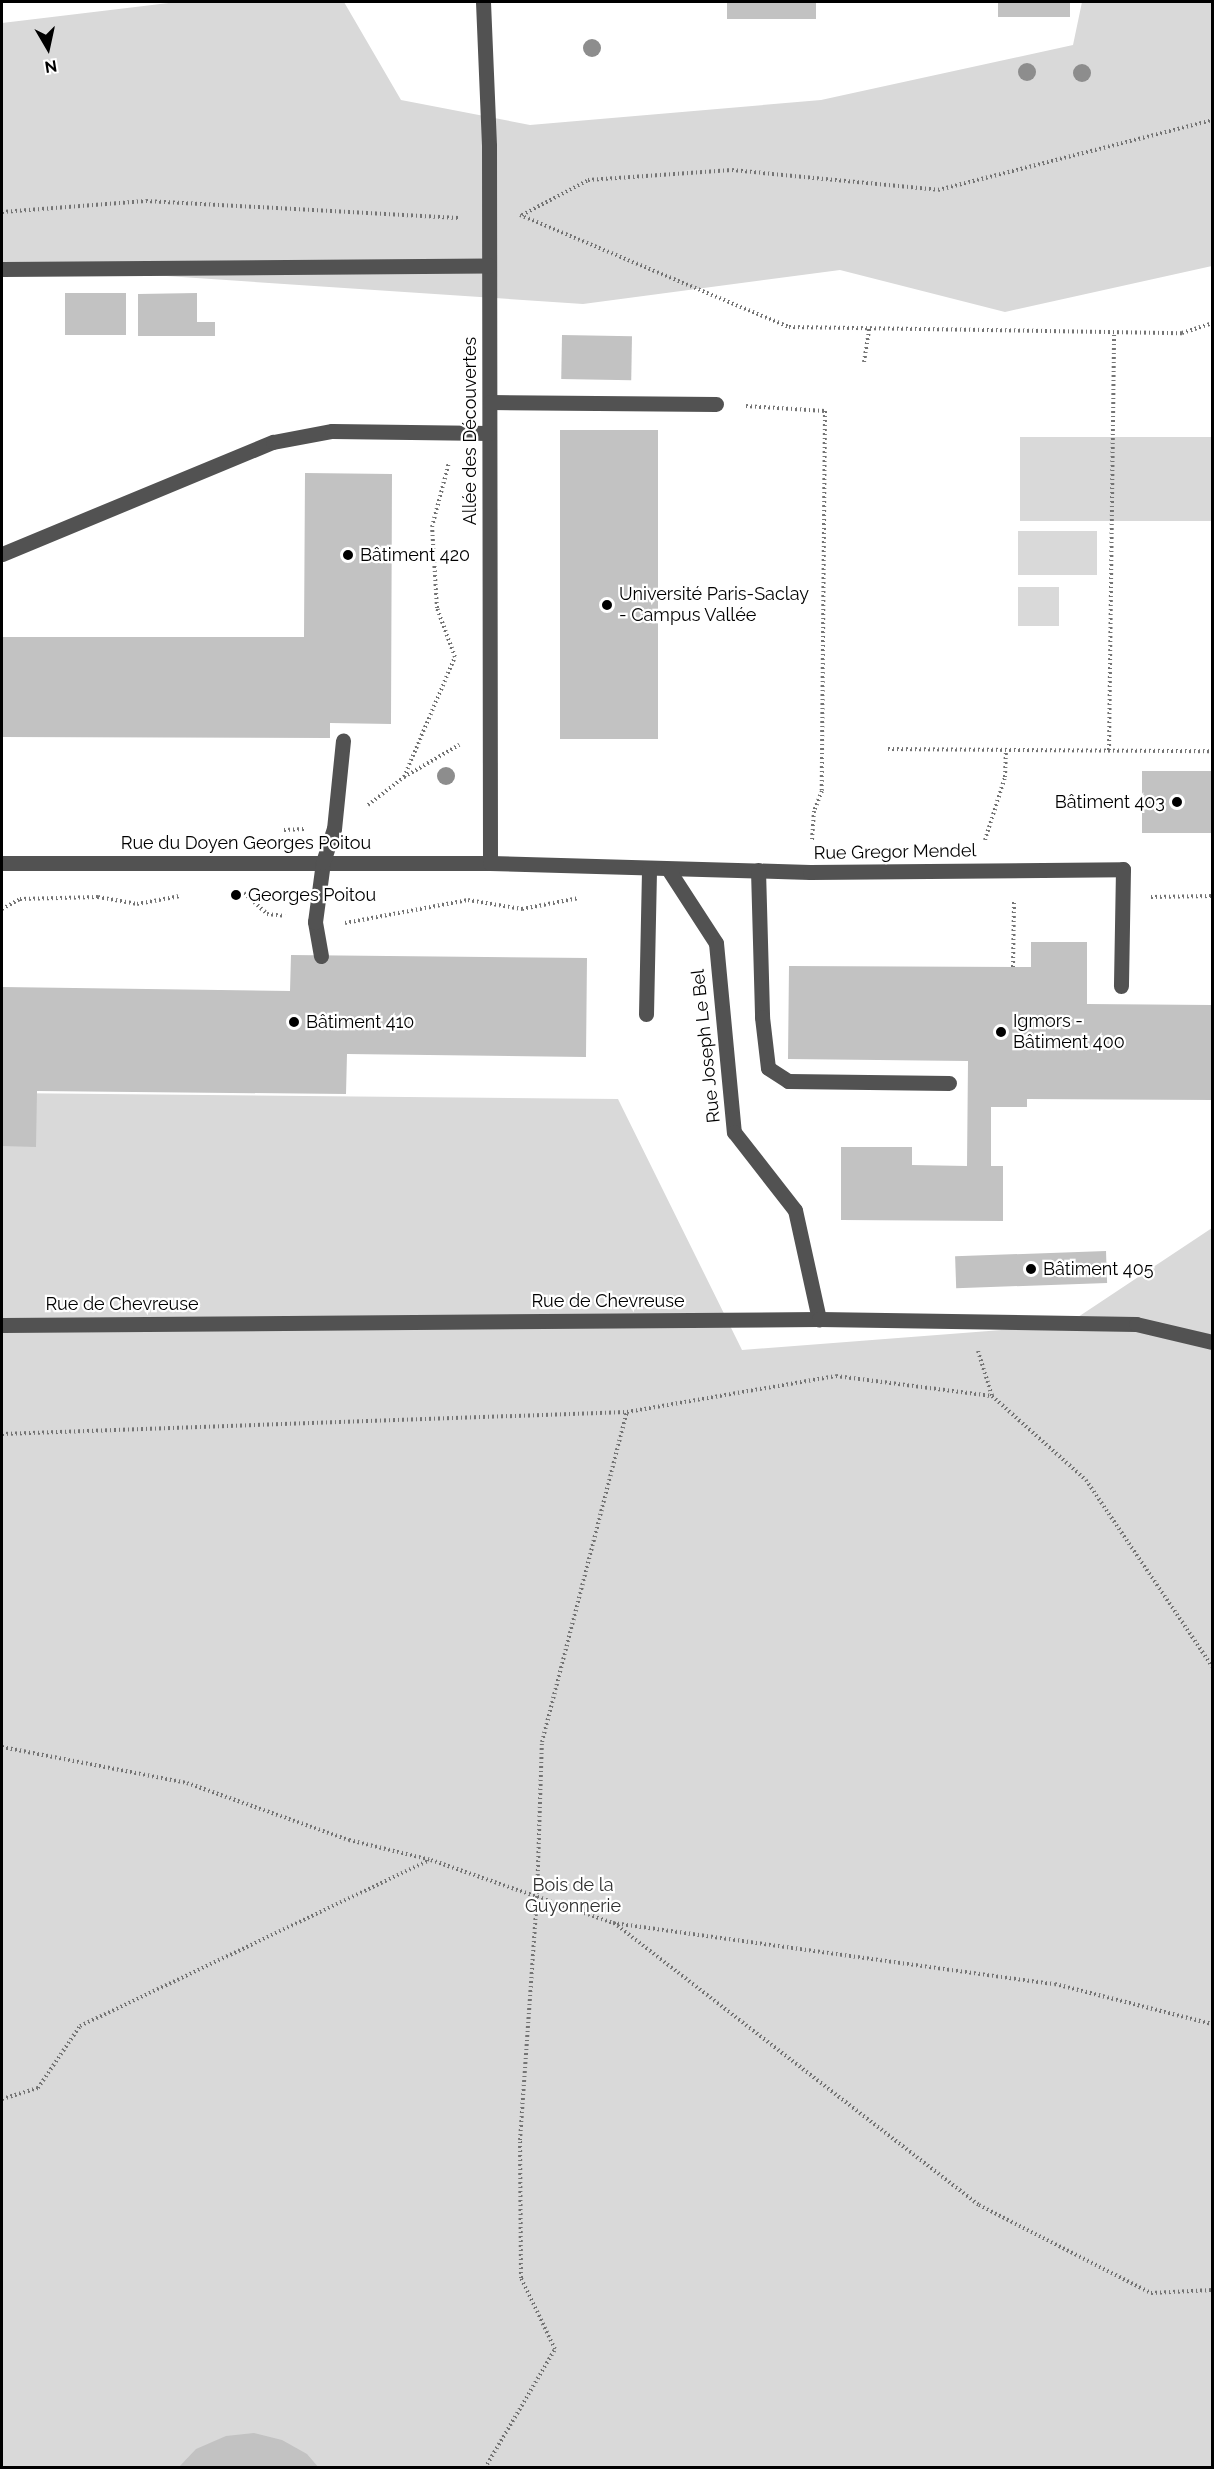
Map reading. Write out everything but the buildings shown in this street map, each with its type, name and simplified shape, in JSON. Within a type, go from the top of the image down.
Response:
[{"type":"street","name":"Allée des Découvertes","points":[[483,2],[489,266],[490,863]]},
{"type":"street","points":[[2,269],[489,266]]},
{"type":"street","points":[[490,402],[716,404]]},
{"type":"street","points":[[2,554],[273,442],[332,431],[489,433]]},
{"type":"street","points":[[321,956],[315,922],[323,862],[334,829],[343,740]]},
{"type":"street","name":"Rue du Doyen Georges Poitou","points":[[2,863],[490,863]]},
{"type":"street","points":[[490,863],[668,869]]},
{"type":"street","points":[[646,1014],[648,868]]},
{"type":"street","name":"Rue Gregor Mendel","points":[[668,869],[1123,868],[1121,986]]},
{"type":"street","name":"Rue Joseph Le Bel","points":[[668,869],[716,943],[734,1132],[795,1210],[819,1319]]},
{"type":"street","points":[[758,870],[762,1017],[768,1068],[788,1081],[949,1083]]},
{"type":"street","name":"Rue de Chevreuse","points":[[2,1324],[819,1319],[970,1321],[1136,1324],[1212,1342]]},
{"type":"path","points":[[512,216],[522,215],[588,180],[732,171],[938,190],[1212,120]]},
{"type":"path","points":[[2,212],[146,201],[470,219]]},
{"type":"path","points":[[522,215],[789,327],[870,326],[1182,333],[1212,323]]},
{"type":"path","points":[[864,362],[870,326]]},
{"type":"path","points":[[1109,750],[1114,332]]},
{"type":"path","points":[[716,404],[825,411],[822,791],[814,811],[811,850]]},
{"type":"path","points":[[404,777],[455,657],[437,608],[432,527],[457,432]]},
{"type":"path","points":[[360,812],[404,777],[460,744]]},
{"type":"path","points":[[888,749],[1212,751]]},
{"type":"path","points":[[985,840],[1005,777],[1005,750]]},
{"type":"path","points":[[1014,890],[1014,967]]},
{"type":"path","points":[[242,891],[267,914],[297,917]]},
{"type":"path","points":[[2,909],[20,899],[98,897],[137,904],[184,895]]},
{"type":"path","points":[[340,924],[468,900],[522,909],[590,896]]},
{"type":"path","points":[[1146,897],[1212,896]]},
{"type":"path","points":[[970,1321],[992,1396],[1086,1480],[1212,1666]]},
{"type":"path","points":[[2,1434],[627,1412],[836,1376],[992,1396]]},
{"type":"path","points":[[485,2468],[555,2349],[521,2278],[520,2140],[537,1898],[542,1742],[627,1412]]},
{"type":"path","points":[[2,1747],[187,1783],[349,1840],[431,1860],[613,1923],[1055,1984],[1212,2024]]},
{"type":"path","points":[[2,2099],[38,2088],[80,2026],[431,1860]]},
{"type":"path","points":[[613,1923],[979,2205],[1150,2293],[1212,2290]]},
{"type":"green space","points":[[177,2],[344,2],[401,100],[530,125],[821,100],[1073,45],[1082,2],[1212,2],[1212,266],[1005,312],[840,270],[583,304],[2,265],[2,23]]},
{"type":"green space","points":[[1020,437],[1212,437],[1212,521],[1020,521]]},
{"type":"green space","points":[[1018,531],[1097,531],[1097,575],[1018,575]]},
{"type":"green space","points":[[1018,587],[1059,587],[1059,626],[1018,626]]},
{"type":"green space","name":"Bois de la Guyonnerie","points":[[2,1093],[618,1099],[742,1350],[1066,1325],[1212,1228],[1212,2467],[2,2468]]},
{"type":"place","name":"Bâtiment 420","points":[[348,555]]},
{"type":"place","name":"Université Paris-Saclay - Campus Vallée","points":[[607,605]]},
{"type":"place","name":"Bâtiment 403","points":[[1177,802]]},
{"type":"place","name":"Georges Poitou","points":[[236,895]]},
{"type":"place","name":"Bâtiment 410","points":[[294,1022]]},
{"type":"place","name":"Igmors - Bâtiment 400","points":[[1001,1032]]},
{"type":"place","name":"Bâtiment 405","points":[[1031,1269]]}]
